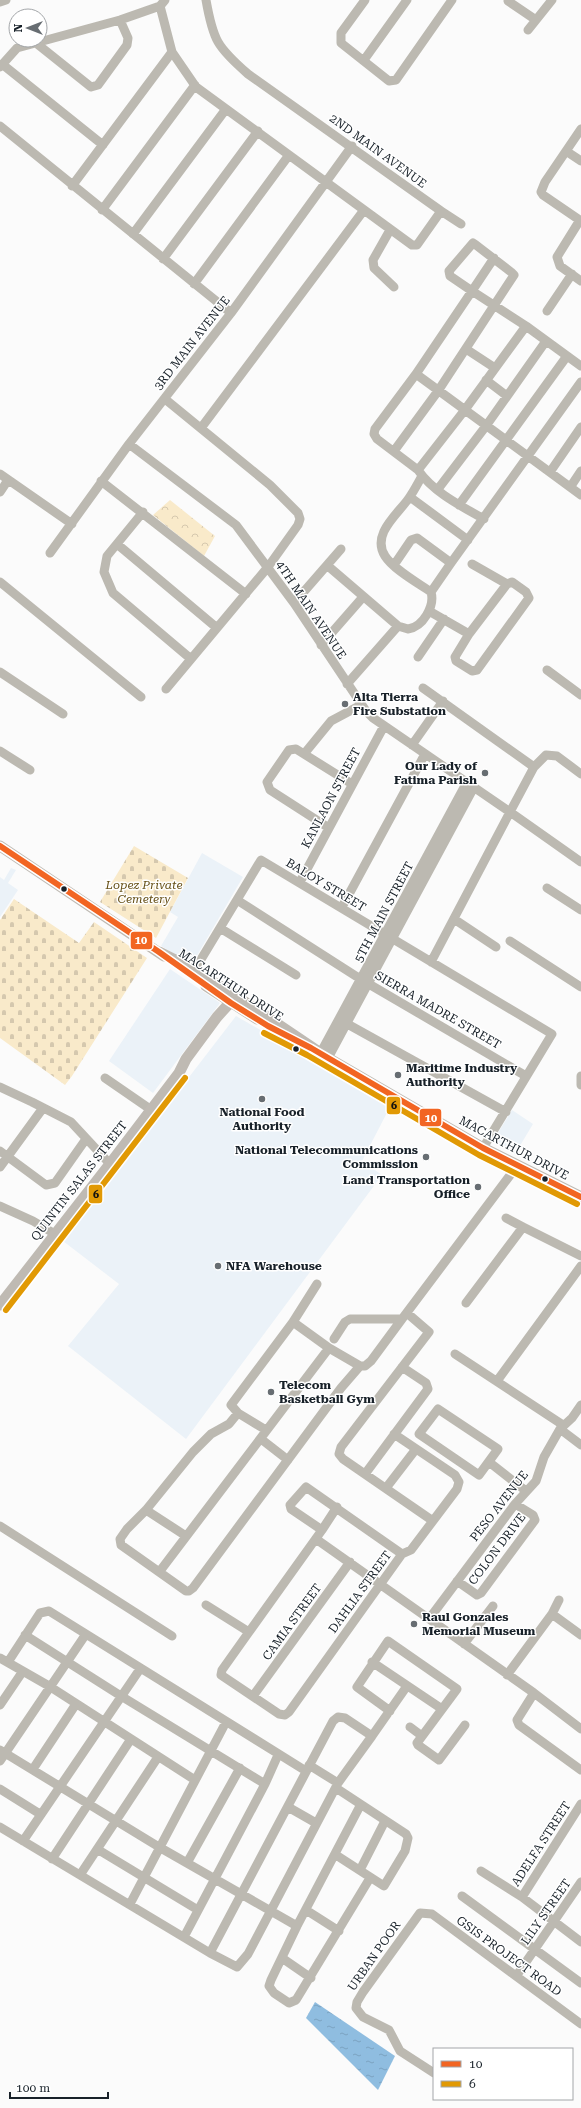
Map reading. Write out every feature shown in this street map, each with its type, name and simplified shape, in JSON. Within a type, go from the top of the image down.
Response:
[{"type":"main road","name":"MACARTHUR DRIVE","points":[[0,846],[233,1000]]},
{"type":"main road","name":"MACARTHUR DRIVE","points":[[159,952],[194,971],[268,1026],[320,1054],[482,1148],[581,1197]]},
{"type":"main road","name":"QUINTIN SALAS STREET","points":[[0,1305],[179,1073],[186,1059],[217,1017],[233,1000]]},
{"type":"street","points":[[0,2],[6,0]]},
{"type":"street","name":"2ND MAIN AVENUE","points":[[206,0],[211,29],[216,42],[226,54],[248,74],[461,224]]},
{"type":"street","points":[[365,0],[341,33],[341,43],[389,81],[396,80],[452,0]]},
{"type":"street","points":[[364,60],[407,0]]},
{"type":"street","points":[[508,0],[536,20]]},
{"type":"street","points":[[528,30],[552,0]]},
{"type":"street","points":[[48,40],[120,20],[162,3],[172,52],[195,85],[412,245],[417,245],[441,211]]},
{"type":"street","points":[[42,48],[91,87],[94,87],[98,85],[127,45],[128,38],[120,20]]},
{"type":"street","points":[[17,48],[1,66],[103,146]]},
{"type":"street","points":[[72,186],[172,52]]},
{"type":"street","points":[[102,210],[195,85]]},
{"type":"street","points":[[133,234],[226,108]]},
{"type":"street","points":[[0,126],[72,186],[231,313]]},
{"type":"street","points":[[581,129],[542,187],[541,192],[543,195],[580,220],[557,257],[560,266],[581,281]]},
{"type":"street","points":[[163,259],[258,131]]},
{"type":"street","name":"3RD MAIN AVENUE","points":[[50,553],[101,481],[231,313],[352,146]]},
{"type":"street","points":[[566,151],[581,161]]},
{"type":"street","points":[[194,284],[289,155]]},
{"type":"street","points":[[201,428],[364,210]]},
{"type":"street","points":[[390,230],[373,260],[373,264],[374,268],[394,287]]},
{"type":"street","points":[[394,451],[438,391],[494,306],[514,274],[473,243],[449,271],[450,276],[494,306],[526,326],[581,366]]},
{"type":"street","points":[[484,519],[459,505],[438,489],[394,451],[374,437],[374,432],[416,374],[494,258]]},
{"type":"street","points":[[547,311],[572,274]]},
{"type":"street","points":[[328,566],[398,626],[411,628],[421,622],[429,611],[433,602],[431,592],[385,557],[383,551],[382,534],[410,497],[420,473],[526,326]]},
{"type":"street","points":[[438,489],[486,426],[546,341]]},
{"type":"street","points":[[466,348],[495,368]]},
{"type":"street","points":[[459,505],[567,356]]},
{"type":"street","points":[[416,374],[506,442],[581,494]]},
{"type":"street","points":[[486,380],[507,396]]},
{"type":"street","points":[[431,592],[581,382]]},
{"type":"street","points":[[165,399],[270,485],[298,513],[300,519],[298,525],[268,567],[166,689]]},
{"type":"street","points":[[550,472],[581,427]]},
{"type":"street","name":"4TH MAIN AVENUE","points":[[129,444],[236,525],[294,603],[361,705],[373,718],[471,784],[581,862]]},
{"type":"street","points":[[571,486],[581,472]]},
{"type":"street","points":[[0,474],[72,524]]},
{"type":"street","points":[[0,492],[8,480]]},
{"type":"street","points":[[101,481],[143,512],[246,594]]},
{"type":"street","points":[[410,497],[468,540]]},
{"type":"street","points":[[143,512],[117,544],[104,564],[104,572],[113,593],[191,659]]},
{"type":"street","points":[[394,565],[411,540],[414,538],[451,563]]},
{"type":"street","points":[[117,544],[217,628]]},
{"type":"street","points":[[294,603],[342,549]]},
{"type":"street","points":[[472,564],[508,584]]},
{"type":"street","points":[[0,582],[141,697]]},
{"type":"street","points":[[512,582],[526,592],[529,598],[477,670],[472,672],[456,661],[455,657],[469,634],[508,584],[512,582]]},
{"type":"street","points":[[321,645],[363,597]]},
{"type":"street","points":[[429,611],[469,634]]},
{"type":"street","points":[[418,657],[444,619]]},
{"type":"street","points":[[347,684],[398,626]]},
{"type":"street","points":[[547,670],[581,696]]},
{"type":"street","points":[[0,672],[63,714]]},
{"type":"street","points":[[423,688],[534,767]]},
{"type":"street","points":[[412,745],[443,702]]},
{"type":"street","points":[[304,754],[331,721],[361,705]]},
{"type":"street","name":"KANLAON STREET","points":[[300,882],[384,726]]},
{"type":"street","points":[[329,828],[270,790],[267,782],[289,750],[296,749],[352,784]]},
{"type":"street","points":[[0,751],[30,770]]},
{"type":"street","points":[[342,908],[425,754]]},
{"type":"street","points":[[431,962],[534,767],[546,755],[551,754],[557,756],[581,774]]},
{"type":"street","name":"5TH MAIN STREET","points":[[320,1054],[343,1022],[366,982],[471,784]]},
{"type":"street","name":"BALOY STREET","points":[[194,971],[262,860],[552,1034],[526,1076]]},
{"type":"street","points":[[547,888],[581,910]]},
{"type":"street","name":"SIERRA MADRE STREET","points":[[237,900],[366,982],[526,1076]]},
{"type":"street","points":[[454,919],[496,947]]},
{"type":"street","points":[[220,928],[296,975]]},
{"type":"street","points":[[510,941],[581,987]]},
{"type":"street","points":[[343,1022],[506,1112]]},
{"type":"street","points":[[482,1148],[506,1112],[526,1076]]},
{"type":"street","points":[[581,1076],[581,1085]]},
{"type":"street","points":[[105,1078],[150,1110]]},
{"type":"street","points":[[0,1087],[71,1122],[110,1164]]},
{"type":"street","points":[[0,1167],[43,1108]]},
{"type":"street","points":[[0,1151],[46,1185],[54,1183],[86,1139]]},
{"type":"street","points":[[293,1322],[329,1348],[360,1366],[365,1366],[371,1361],[517,1166]]},
{"type":"street","points":[[1,1210],[33,1221],[55,1234]]},
{"type":"street","points":[[506,1218],[581,1256]]},
{"type":"street","points":[[466,1303],[523,1227]]},
{"type":"street","points":[[497,1381],[581,1266]]},
{"type":"street","points":[[266,1430],[238,1413],[231,1405],[293,1322],[317,1284]]},
{"type":"street","points":[[334,1339],[345,1322],[350,1319],[404,1316],[429,1332],[340,1447],[339,1454],[341,1458],[433,1521]]},
{"type":"street","points":[[160,1571],[329,1348]]},
{"type":"street","points":[[455,1354],[497,1381],[561,1427],[581,1446]]},
{"type":"street","points":[[238,1413],[229,1424],[211,1434],[194,1452],[146,1510],[121,1537],[120,1542],[122,1545],[186,1591],[191,1590],[360,1366]]},
{"type":"street","points":[[365,1474],[428,1389],[426,1383],[402,1368]]},
{"type":"street","name":"PESO AVENUE","points":[[429,1619],[515,1504],[537,1478],[544,1457],[561,1427],[572,1418],[581,1405]]},
{"type":"street","points":[[438,1409],[498,1449],[489,1462],[479,1475],[419,1434],[438,1409]]},
{"type":"street","points":[[386,1488],[416,1449],[394,1434]]},
{"type":"street","points":[[261,1439],[288,1460]]},
{"type":"street","name":"DAHLIA STREET","points":[[253,1696],[279,1714],[285,1715],[294,1706],[402,1554],[411,1550],[457,1489],[459,1482],[456,1477],[416,1449]]},
{"type":"street","points":[[489,1462],[526,1491]]},
{"type":"street","points":[[322,1530],[290,1507],[306,1487],[337,1507],[402,1554]]},
{"type":"street","name":"COLON DRIVE","points":[[457,1581],[477,1595],[481,1593],[535,1520],[533,1515],[515,1504]]},
{"type":"street","points":[[253,1696],[225,1679],[221,1673],[337,1507]]},
{"type":"street","points":[[146,1510],[186,1536]]},
{"type":"street","points":[[0,1526],[172,1636]]},
{"type":"street","points":[[316,1539],[534,1693],[581,1729]]},
{"type":"street","name":"CAMIA STREET","points":[[253,1696],[350,1562]]},
{"type":"street","points":[[507,1675],[552,1614],[558,1600]]},
{"type":"street","points":[[206,1605],[249,1632]]},
{"type":"street","points":[[464,1644],[492,1606]]},
{"type":"street","points":[[195,1780],[49,1686],[4,1660],[25,1635],[40,1613],[45,1611],[86,1634],[278,1755],[308,1768],[337,1786],[360,1806],[406,1834],[408,1841],[386,1884],[381,1885],[336,1855]]},
{"type":"street","points":[[552,1614],[581,1635]]},
{"type":"street","points":[[0,1761],[3,1751],[86,1634]]},
{"type":"street","points":[[25,1635],[265,1784]]},
{"type":"street","points":[[390,1711],[357,1687],[372,1662],[388,1640],[457,1689],[422,1736],[418,1745],[439,1760],[465,1725]]},
{"type":"street","points":[[372,1662],[442,1710]]},
{"type":"street","points":[[23,1841],[140,1669]]},
{"type":"street","points":[[0,1705],[23,1671]]},
{"type":"street","points":[[0,1827],[184,1936],[210,1953],[233,1966],[239,1967],[244,1962],[270,1910],[337,1786],[407,1686]]},
{"type":"street","points":[[534,1693],[517,1720],[519,1725],[581,1770]]},
{"type":"street","points":[[33,1769],[76,1704]]},
{"type":"street","points":[[210,1953],[336,1717],[345,1718],[372,1736]]},
{"type":"street","points":[[130,1904],[226,1722]]},
{"type":"street","points":[[410,1727],[422,1736]]},
{"type":"street","points":[[52,1859],[130,1739]]},
{"type":"street","points":[[3,1751],[115,1821],[297,1926]]},
{"type":"street","points":[[184,1936],[265,1784],[278,1755]]},
{"type":"street","points":[[80,1875],[158,1757]]},
{"type":"street","points":[[187,1863],[240,1768]]},
{"type":"street","points":[[0,1789],[40,1814]]},
{"type":"street","name":"ADELFA STREET","points":[[522,1897],[581,1804]]},
{"type":"street","points":[[360,1806],[336,1855],[297,1926],[282,1958],[270,1986],[274,1993],[287,2002],[291,2003],[296,2000],[370,1878]]},
{"type":"street","points":[[288,1807],[316,1823]]},
{"type":"street","points":[[360,1870],[385,1821]]},
{"type":"street","points":[[97,1848],[198,1910]]},
{"type":"street","points":[[481,1871],[522,1897],[581,1942]]},
{"type":"street","name":"LILY STREET","points":[[517,1975],[581,1882]]},
{"type":"street","points":[[462,1896],[581,1983]]},
{"type":"street","points":[[306,1910],[338,1931]]},
{"type":"street","name":"GSIS PROJECT ROAD","points":[[420,1913],[432,1914],[471,1944],[517,1975],[581,2024]]},
{"type":"street","name":"URBAN POOR","points":[[420,1913],[362,1992],[356,2008],[363,2017],[389,2030],[400,2051],[433,2071]]},
{"type":"street","points":[[282,1958],[310,1978]]},
{"type":"shaded area","points":[[202,853],[243,877],[192,964],[161,946],[178,917],[170,912]]},
{"type":"shaded area","points":[[11,868],[16,870],[8,883],[18,890],[0,917],[0,877],[4,880]]},
{"type":"shaded area","points":[[170,969],[220,1003],[153,1093],[109,1061]]},
{"type":"shaded area","name":"National Food Authority","points":[[236,1016],[391,1105],[362,1161],[382,1175],[186,1439],[68,1346],[119,1284],[63,1241]]},
{"type":"shaded area","points":[[512,1110],[533,1124],[515,1154],[493,1141]]},
{"type":"green space","points":[[170,500],[215,536],[204,556],[153,515]]},
{"type":"green space","name":"Lopez Private Cemetery","points":[[134,846],[188,878],[156,938],[100,902]]},
{"type":"green space","points":[[14,899],[79,943],[94,922],[147,958],[65,1085],[0,1038],[0,920]]},
{"type":"water","points":[[315,2002],[395,2056],[378,2090],[306,2018]]},
{"type":"transit line","name":"10","points":[[0,846],[159,952],[231,1003],[268,1026],[311,1048],[483,1148],[581,1197]]},
{"type":"transit line","name":"6","points":[[264,1033],[307,1055],[479,1155],[577,1204]]},
{"type":"transit line","name":"6","points":[[6,1310],[185,1078]]},
{"type":"place","name":"Alta Tierra Fire Substation","points":[[345,704]]},
{"type":"place","name":"Our Lady of Fatima Parish","points":[[485,773]]},
{"type":"place","name":"Maritime Industry Authority","points":[[398,1075]]},
{"type":"place","name":"National Food Authority","points":[[262,1099]]},
{"type":"place","name":"National Telecommunications Commission","points":[[426,1157]]},
{"type":"place","name":"Land Transportation Office","points":[[478,1187]]},
{"type":"place","name":"NFA Warehouse","points":[[218,1266]]},
{"type":"place","name":"Telecom Basketball Gym","points":[[271,1392]]},
{"type":"place","name":"Raul Gonzales Memorial Museum","points":[[414,1624]]}]
